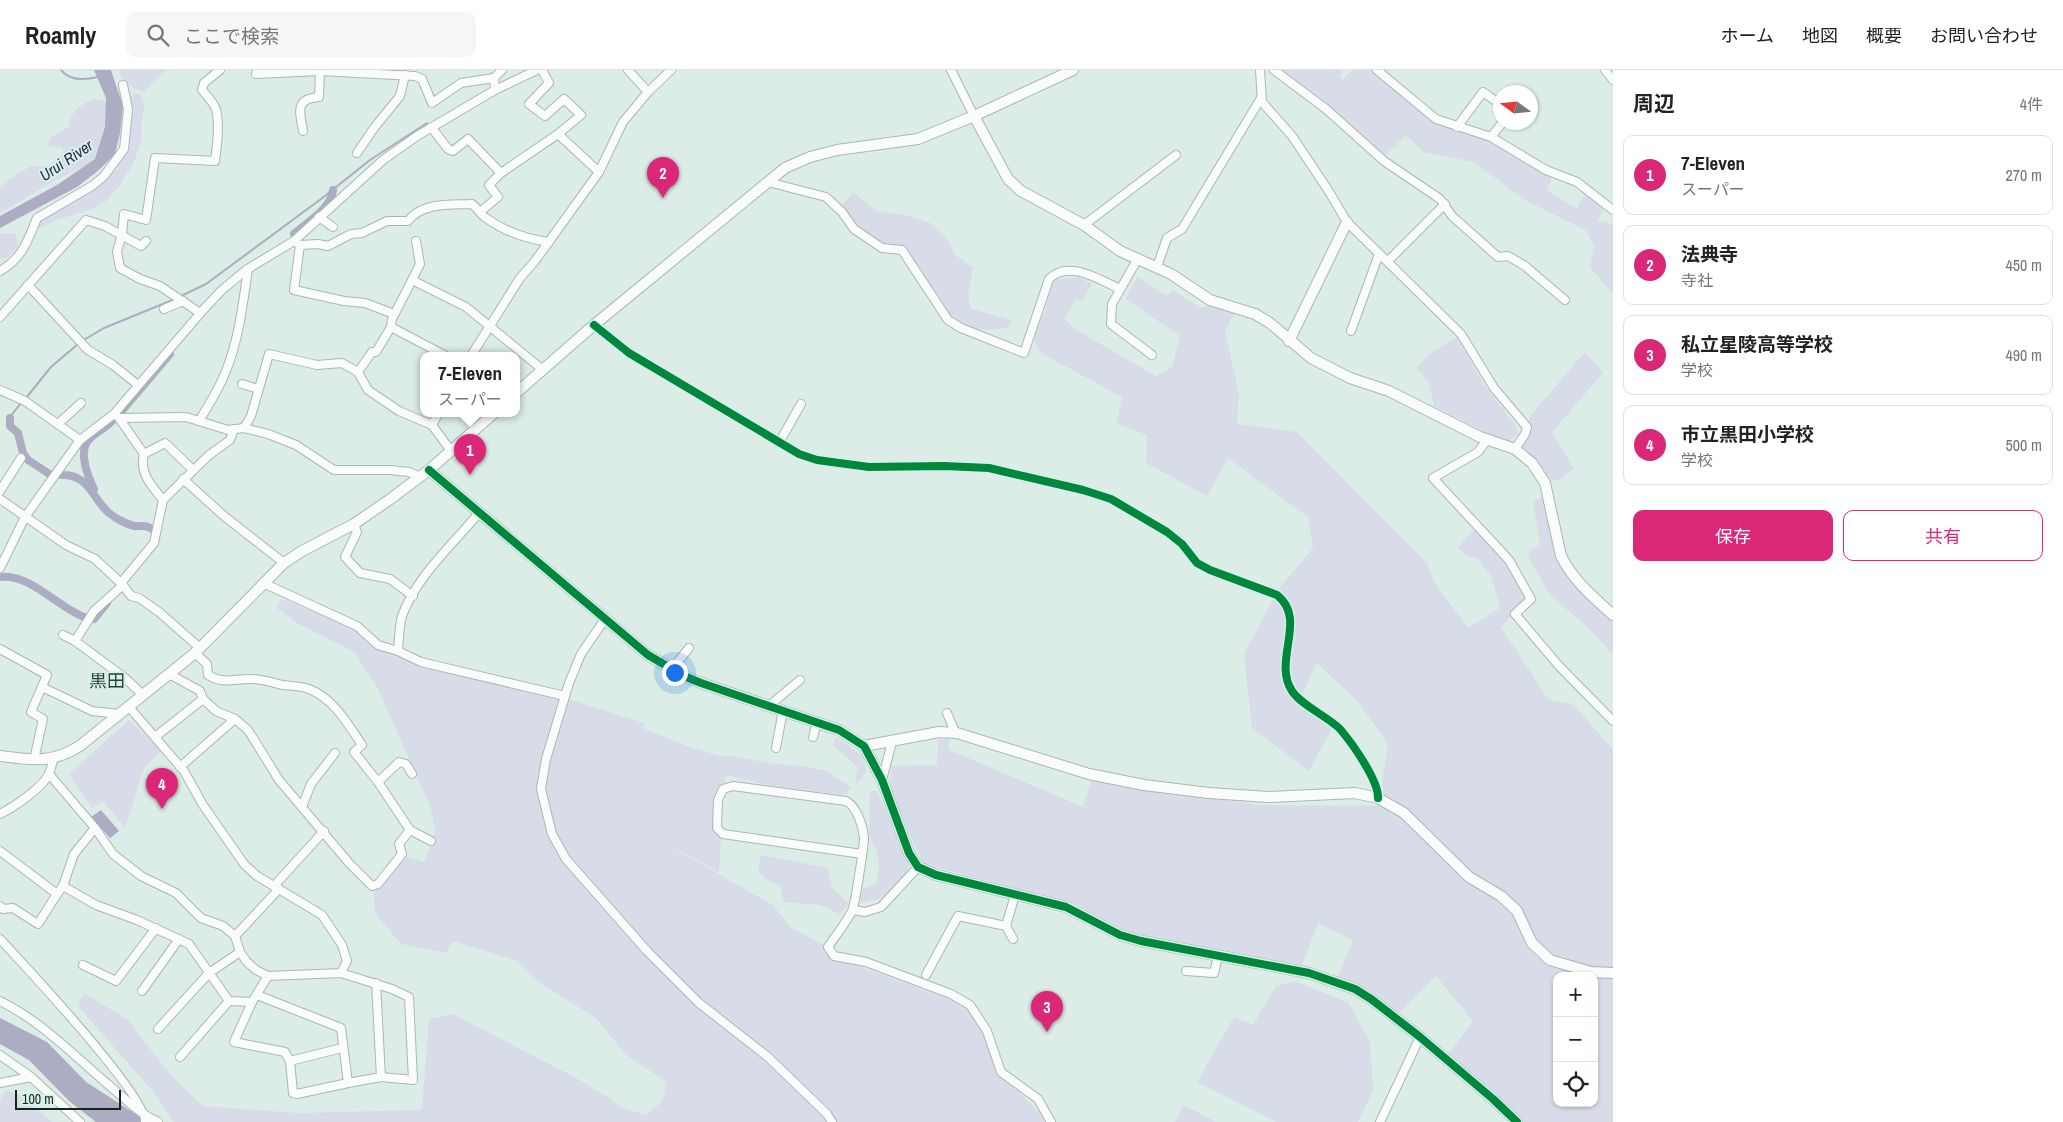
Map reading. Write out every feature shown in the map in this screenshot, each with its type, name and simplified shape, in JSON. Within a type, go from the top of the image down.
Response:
[{"type":"street","points":[[200,313],[160,286],[140,279],[120,268],[116,252],[122,234],[124,214],[146,220],[155,158],[214,161],[217,144],[216,110],[211,100],[202,90],[204,83],[220,70]]},
{"type":"street","points":[[257,70],[256,74],[320,70],[397,73],[415,76],[422,80],[432,103],[461,83],[494,78],[502,70]]},
{"type":"street","points":[[303,130],[299,108],[302,102],[309,98],[319,97],[320,70]]},
{"type":"street","points":[[0,568],[25,517],[80,440],[116,416],[138,385],[222,290],[248,269],[297,243],[319,217],[383,160],[495,90],[537,70]]},
{"type":"street","points":[[480,212],[498,197],[489,184],[501,173],[558,134],[581,115],[564,100],[545,116],[529,104],[549,83],[542,70]]},
{"type":"street","points":[[628,70],[648,92]]},
{"type":"street","points":[[474,352],[520,278],[549,242],[598,172],[623,122],[648,92],[672,70]]},
{"type":"street","points":[[951,70],[1008,179],[1021,191],[1084,225],[1120,251],[1137,260],[1157,267],[1210,300],[1255,314],[1270,323],[1311,358],[1350,378],[1389,391],[1487,440],[1515,449],[1532,463],[1545,483],[1559,549],[1566,566],[1578,583],[1613,615]]},
{"type":"street","points":[[520,390],[594,325],[785,168],[810,157],[837,150],[918,139],[974,116],[1073,70]]},
{"type":"street","points":[[1260,70],[1261,98],[1292,136],[1347,222],[1461,334],[1494,388],[1527,428],[1515,449]]},
{"type":"street","points":[[1274,70],[1326,109],[1384,161],[1440,199],[1452,216],[1498,257],[1508,256],[1525,266],[1565,300]]},
{"type":"street","points":[[1377,70],[1436,119],[1457,128],[1491,137],[1546,170],[1577,182],[1613,210]]},
{"type":"street","points":[[1605,70],[1613,80]]},
{"type":"street","points":[[357,153],[400,96],[405,75]]},
{"type":"street","points":[[494,78],[495,90]]},
{"type":"street","points":[[0,271],[7,267],[28,244],[37,218],[92,186],[104,176],[124,149],[128,109],[123,85]]},
{"type":"street","points":[[1457,128],[1484,92],[1493,99]]},
{"type":"street","points":[[1157,267],[1167,238],[1182,229],[1261,98]]},
{"type":"street","points":[[432,128],[448,149],[453,151],[468,139],[501,173]]},
{"type":"street","points":[[1491,137],[1497,130]]},
{"type":"street","points":[[558,134],[598,172]]},
{"type":"street","points":[[1084,225],[1176,155]]},
{"type":"street","points":[[768,182],[826,197],[842,212],[854,229],[882,248],[902,250],[948,320],[961,328],[1024,353],[1049,279],[1054,274],[1073,270],[1120,289]]},
{"type":"street","points":[[297,243],[328,246],[351,234],[362,233],[387,221],[408,221],[414,213],[432,206],[472,204],[484,218],[514,233],[534,240],[549,242]]},
{"type":"street","points":[[1388,261],[1445,204]]},
{"type":"street","points":[[319,217],[333,227]]},
{"type":"street","points":[[1,313],[28,286],[86,220],[122,234],[141,246],[146,241]]},
{"type":"street","points":[[1289,341],[1347,222]]},
{"type":"street","points":[[358,372],[372,352],[376,352],[420,264],[416,241]]},
{"type":"street","points":[[297,243],[294,290],[344,301],[364,303],[394,314]]},
{"type":"street","points":[[1351,331],[1380,254]]},
{"type":"street","points":[[1137,260],[1112,304],[1111,324],[1152,355]]},
{"type":"street","points":[[198,421],[227,370],[237,331],[248,269]]},
{"type":"street","points":[[412,280],[466,307],[543,370]]},
{"type":"street","points":[[28,286],[88,350],[113,365],[138,385]]},
{"type":"street","points":[[164,309],[182,301]]},
{"type":"street","points":[[594,325],[629,353],[799,454],[817,460],[885,468],[944,466],[989,468],[1084,490],[1111,499],[1167,532],[1182,544],[1197,563],[1210,570],[1277,595],[1285,601],[1291,618],[1284,667],[1287,682],[1293,693],[1339,729],[1375,779],[1379,790],[1378,798]]},
{"type":"street","points":[[390,327],[438,352]]},
{"type":"street","points":[[244,428],[251,416],[269,354],[317,365],[342,362],[358,372],[368,390],[399,411],[432,425],[451,451]]},
{"type":"street","points":[[242,384],[258,389]]},
{"type":"street","points":[[0,390],[25,401],[80,440]]},
{"type":"street","points":[[58,424],[82,403]]},
{"type":"street","points":[[779,443],[801,404]]},
{"type":"street","points":[[116,416],[186,417],[228,430],[244,428],[268,434],[296,445],[334,470],[390,470],[409,472],[420,477]]},
{"type":"street","points":[[116,416],[144,454]]},
{"type":"street","points":[[432,425],[436,417]]},
{"type":"street","points":[[0,756],[34,760],[53,759],[70,753],[171,675],[198,651],[284,563],[354,524],[429,470],[490,417]]},
{"type":"street","points":[[76,640],[94,611],[122,584],[154,543],[163,500],[193,470],[230,440],[234,429]]},
{"type":"street","points":[[1487,440],[1478,452],[1433,478],[1510,560],[1531,599],[1515,614],[1559,666],[1613,721]]},
{"type":"street","points":[[163,500],[149,483],[141,465],[144,454],[164,443],[193,470]]},
{"type":"street","points":[[0,490],[21,458]]},
{"type":"street","points":[[429,470],[648,655],[701,683],[770,705],[846,733],[864,746],[870,754],[882,780],[909,853],[918,866],[936,875],[1076,911],[1112,931],[1140,941],[1309,973],[1337,982],[1370,999],[1420,1037],[1517,1122]]},
{"type":"street","points":[[183,479],[224,516],[284,563]]},
{"type":"street","points":[[0,499],[66,545],[95,559],[122,584],[131,596],[139,598],[159,612],[198,651],[207,664],[208,675],[216,680],[224,682],[252,679],[297,686],[310,690],[330,703],[344,717],[362,745],[354,752],[378,782],[410,830],[431,841]]},
{"type":"street","points":[[398,651],[402,617],[413,596],[440,556],[479,513]]},
{"type":"street","points":[[354,524],[357,532],[345,557],[360,573],[390,579],[413,596]]},
{"type":"street","points":[[263,583],[357,626],[378,645],[398,651],[421,662],[565,696]]},
{"type":"street","points":[[605,619],[581,654],[565,696],[546,759],[541,789],[552,834],[566,859],[647,951],[693,997],[768,1057],[828,1114],[832,1122]]},
{"type":"street","points":[[63,634],[76,640],[125,678],[143,695]]},
{"type":"street","points":[[672,669],[689,648]]},
{"type":"street","points":[[0,649],[47,675],[32,712],[43,719],[34,760]]},
{"type":"street","points":[[171,675],[200,691],[203,699],[216,711],[235,719],[248,730],[279,780],[324,831],[349,863],[372,886],[378,884],[402,854],[400,844],[410,830]]},
{"type":"street","points":[[770,705],[800,680]]},
{"type":"street","points":[[42,687],[92,711],[124,710],[155,737],[180,767],[207,812],[244,864],[257,876],[322,915],[342,945],[347,961],[341,973]]},
{"type":"street","points":[[155,737],[203,699]]},
{"type":"street","points":[[776,748],[782,710]]},
{"type":"street","points":[[947,713],[954,732]]},
{"type":"street","points":[[180,767],[235,719]]},
{"type":"street","points":[[813,737],[817,722]]},
{"type":"street","points":[[864,746],[939,732],[954,732],[1089,774],[1144,785],[1209,793],[1268,796],[1355,793],[1378,798],[1404,813],[1469,877],[1501,896],[1517,911],[1532,943],[1550,960],[1592,972],[1613,973]]},
{"type":"street","points":[[882,780],[892,742]]},
{"type":"street","points":[[302,807],[311,784],[335,753]]},
{"type":"street","points":[[0,814],[14,807],[44,780],[49,774],[53,759]]},
{"type":"street","points":[[378,782],[399,762],[406,764],[412,774]]},
{"type":"street","points":[[49,774],[95,828],[114,854],[134,870],[176,893],[201,918],[223,926],[235,936],[240,952],[247,962],[268,976],[341,973],[376,983],[409,997],[413,1080],[382,1077],[297,1094],[294,1093],[290,1062],[285,1052],[234,1042],[256,994],[268,976]]},
{"type":"street","points":[[862,854],[723,834],[716,828],[718,800],[723,789],[733,786],[846,801],[851,804],[858,814],[864,838],[862,854],[853,910],[828,946],[834,956],[866,962],[950,994],[970,1005],[987,1031],[1001,1072],[1038,1099],[1051,1122]]},
{"type":"street","points":[[0,906],[3,909],[13,908],[38,924],[63,886],[74,854],[95,828]]},
{"type":"street","points":[[235,936],[324,831]]},
{"type":"street","points":[[0,850],[57,894]]},
{"type":"street","points":[[853,910],[865,912],[881,907],[918,866]]},
{"type":"street","points":[[63,886],[96,905],[156,928],[189,944],[230,1001],[252,1002]]},
{"type":"street","points":[[1006,926],[1015,895]]},
{"type":"street","points":[[926,975],[958,916],[1006,926],[1014,939]]},
{"type":"street","points":[[83,965],[116,981],[156,928]]},
{"type":"street","points":[[142,991],[179,939]]},
{"type":"street","points":[[0,940],[111,1065],[138,1100],[145,1119]]},
{"type":"street","points":[[158,1029],[209,974],[240,952]]},
{"type":"street","points":[[1186,971],[1214,973],[1218,957]]},
{"type":"street","points":[[376,983],[382,1077]]},
{"type":"street","points":[[256,994],[340,1028],[348,1083]]},
{"type":"street","points":[[0,1001],[18,1009],[58,1039],[86,1067],[145,1119],[158,1122]]},
{"type":"street","points":[[180,1057],[230,1001]]},
{"type":"street","points":[[1380,1122],[1420,1037]]},
{"type":"street","points":[[290,1062],[342,1048]]},
{"type":"street","points":[[0,1055],[31,1077],[80,1122]]},
{"type":"street","points":[[0,1083],[31,1077]]},
{"type":"shaded area","points":[[118,70],[167,70],[144,92],[128,84]]},
{"type":"shaded area","points":[[1279,70],[1342,70],[1340,77],[1351,86],[1343,79],[1353,70],[1373,70],[1444,123],[1499,145],[1552,178],[1547,190],[1576,209],[1586,193],[1605,206],[1598,221],[1613,224],[1613,294],[1590,267],[1594,246],[1586,230],[1528,202],[1474,162],[1423,152],[1406,135],[1383,158]]},
{"type":"shaded area","points":[[134,92],[141,95],[144,106],[141,125],[142,139],[133,164],[119,186],[106,201],[93,209],[59,219],[38,229],[34,220],[92,188],[117,169],[129,143],[131,98]]},
{"type":"shaded area","points":[[94,99],[104,100],[108,115],[106,137],[98,159],[52,182],[0,213],[0,187],[31,166],[48,166],[63,153],[63,148],[48,145],[50,138],[69,127],[77,109]]},
{"type":"shaded area","points":[[853,192],[878,212],[906,215],[930,223],[947,238],[954,254],[973,268],[968,295],[971,309],[1012,320],[1009,327],[992,330],[970,330],[960,327],[952,321],[929,292],[902,250],[882,248],[838,211]]},
{"type":"shaded area","points":[[0,234],[15,234],[18,246],[8,257],[0,259]]},
{"type":"shaded area","points":[[1078,277],[1092,284],[1082,300],[1076,300],[1064,319],[1078,331],[1156,376],[1172,367],[1180,336],[1126,299],[1138,277],[1167,296],[1173,290],[1201,308],[1214,305],[1235,312],[1225,332],[1239,394],[1237,424],[1297,432],[1427,563],[1434,582],[1468,628],[1500,608],[1491,575],[1477,558],[1467,557],[1458,547],[1473,531],[1477,531],[1506,564],[1526,599],[1501,627],[1548,699],[1574,705],[1613,750],[1613,1122],[1524,1122],[1449,1053],[1473,1021],[1436,976],[1399,1013],[1375,994],[1337,979],[1353,940],[1318,923],[1302,965],[1166,943],[1120,930],[1075,904],[923,864],[890,790],[891,766],[937,765],[938,740],[949,739],[949,750],[1083,807],[1092,779],[1163,792],[1261,805],[1384,806],[1382,782],[1388,744],[1358,702],[1316,662],[1299,704],[1332,728],[1309,771],[1252,728],[1244,654],[1278,590],[1313,548],[1308,517],[1228,458],[1207,496],[1146,463],[1147,435],[1117,424],[1122,397],[1041,353],[1036,346],[1034,337],[1045,311],[1053,280]]},
{"type":"shaded area","points":[[1457,337],[1484,385],[1516,426],[1518,434],[1506,443],[1434,406],[1429,383],[1417,367],[1429,354]]},
{"type":"shaded area","points":[[1585,352],[1603,373],[1552,432],[1574,468],[1560,480],[1552,481],[1523,450],[1521,444],[1527,436],[1530,416]]},
{"type":"shaded area","points":[[1544,496],[1561,566],[1613,619],[1613,654],[1585,625],[1549,594],[1527,554],[1540,544],[1533,502]]},
{"type":"shaded area","points":[[281,599],[348,625],[388,652],[546,692],[644,723],[643,728],[687,746],[723,757],[730,756],[824,770],[851,787],[846,795],[768,785],[726,775],[725,782],[716,792],[718,832],[721,837],[719,872],[657,839],[773,905],[791,928],[828,947],[833,957],[967,1006],[983,1025],[999,1072],[1048,1122],[174,1122],[155,1094],[78,1006],[84,993],[128,1020],[169,1073],[203,1106],[297,1113],[422,1110],[429,1019],[452,1014],[571,1075],[612,1100],[621,1108],[647,1115],[662,1101],[667,1082],[625,1054],[597,1019],[539,982],[517,961],[453,941],[446,953],[401,944],[375,913],[374,893],[404,856],[424,862],[435,831],[430,805],[377,687],[354,652],[300,625],[277,608]]},
{"type":"shaded area","points":[[129,720],[162,750],[144,768],[125,828],[103,801],[92,808],[69,774]]},
{"type":"shaded area","points":[[834,738],[843,741],[863,757],[866,772],[857,785],[855,777],[858,767],[834,746]]},
{"type":"shaded area","points":[[870,791],[877,791],[909,861],[907,875],[884,897],[860,903],[863,889],[877,883],[879,863],[876,849],[869,836]]},
{"type":"shaded area","points":[[761,855],[828,868],[832,887],[849,904],[840,914],[820,905],[783,902],[781,886],[770,882],[758,872]]},
{"type":"shaded area","points":[[1295,981],[1349,1003],[1370,1042],[1373,1091],[1358,1122],[1277,1122],[1197,1082],[1234,1017],[1253,1025],[1276,986]]},
{"type":"shaded area","points":[[6,1090],[22,1096],[52,1122],[0,1122],[0,1100]]},
{"type":"shaded area","points":[[1184,1105],[1216,1122],[1175,1122]]},
{"type":"water","points":[[94,70],[111,70],[123,106],[115,154],[99,170],[77,187],[0,228],[0,216],[57,185],[95,159],[105,127],[106,98]]},
{"type":"water","points":[[101,810],[119,831],[110,838],[91,817]]},
{"type":"water","points":[[0,1018],[47,1042],[86,1082],[148,1122],[96,1122],[69,1101],[29,1060],[0,1044]]},
{"type":"waterway","points":[[61,70],[73,78],[88,79],[98,77]]},
{"type":"waterway","points":[[179,297],[206,284],[321,199],[370,160],[427,123]]},
{"type":"waterway","points":[[294,234],[318,215],[328,203],[333,190]]},
{"type":"waterway","points":[[82,341],[104,328],[175,299]]},
{"type":"waterway","points":[[26,398],[51,367],[78,344]]},
{"type":"waterway","points":[[121,412],[170,354]]},
{"type":"waterway","points":[[10,417],[21,403]]},
{"type":"waterway","points":[[10,418],[10,426],[18,433],[23,453],[28,460],[51,475]]},
{"type":"waterway","points":[[94,489],[85,466],[85,447],[90,439],[112,421]]},
{"type":"waterway","points":[[62,475],[71,476],[85,483],[103,508],[117,519],[134,526],[146,526],[152,529]]},
{"type":"waterway","points":[[2,577],[13,577],[34,586],[74,613],[84,617]]},
{"type":"waterway","points":[[94,619],[107,603]]},
{"type":"cycle path","points":[[594,325],[629,353],[799,454],[817,460],[869,467],[944,466],[989,468],[1083,490],[1111,499],[1167,532],[1182,544],[1197,563],[1210,570],[1277,595],[1286,605],[1290,616],[1286,667],[1287,679],[1292,691],[1302,701],[1335,724],[1345,735],[1370,772],[1378,798]]},
{"type":"cycle path","points":[[429,470],[648,655],[684,676],[839,730],[864,746],[882,780],[909,853],[918,867],[936,875],[1066,907],[1120,935],[1141,941],[1309,973],[1355,989],[1420,1037],[1517,1122]]},
{"type":"place","name":"法典寺","points":[[663,198]]},
{"type":"place","name":"7-Eleven","points":[[470,475]]},
{"type":"place","name":"市立黒田小学校","points":[[162,809]]},
{"type":"place","name":"私立星陵高等学校","points":[[1047,1032]]},
{"type":"district","name":"黒田","points":[[107,681]]},
{"type":"water label","name":"Urui River","points":[[66,160]]}]
